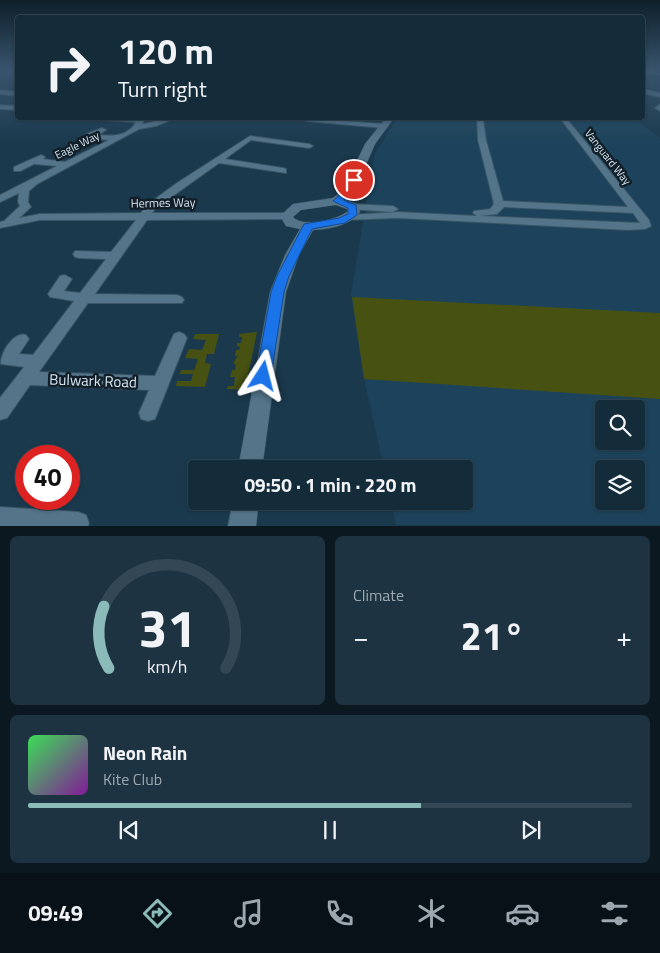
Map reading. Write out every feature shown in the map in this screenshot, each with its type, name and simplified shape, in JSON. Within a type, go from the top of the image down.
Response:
[{"type":"street","points":[[0,107],[15,108]]},
{"type":"street","points":[[121,120],[154,125],[167,120]]},
{"type":"street","points":[[309,120],[387,122]]},
{"type":"street","points":[[387,122],[370,144],[348,192],[337,201],[298,207],[286,216],[291,223],[308,227],[351,213],[464,216],[494,212],[499,207],[499,204],[483,143],[480,120]]},
{"type":"street","name":"Vanguard Way","points":[[464,216],[634,227],[645,226],[645,222],[565,120]]},
{"type":"street","name":"Eagle Way","points":[[0,200],[118,139],[140,122]]},
{"type":"street","points":[[102,130],[85,138],[118,139]]},
{"type":"street","name":"Bulwark Road","points":[[0,412],[157,201],[252,136],[309,146]]},
{"type":"street","points":[[17,170],[43,156]]},
{"type":"street","points":[[216,160],[283,171]]},
{"type":"street","points":[[34,161],[67,165]]},
{"type":"street","name":"Eagle Way","points":[[24,205],[24,190],[45,176]]},
{"type":"street","points":[[0,200],[10,200],[24,205],[40,217]]},
{"type":"street","points":[[337,201],[351,213]]},
{"type":"street","points":[[499,204],[634,210]]},
{"type":"street","points":[[0,225],[24,205]]},
{"type":"street","name":"Hermes Way","points":[[0,225],[40,217],[286,216]]},
{"type":"street","points":[[251,460],[278,292],[292,255],[308,227]]},
{"type":"street","points":[[79,254],[116,256]]},
{"type":"street","points":[[65,279],[55,294],[86,298],[177,300]]},
{"type":"street","points":[[148,413],[179,338]]},
{"type":"street","name":"Bulwark Road","points":[[21,339],[6,360],[39,361]]},
{"type":"street","name":"Bulwark Road","points":[[26,378],[161,383]]},
{"type":"street","points":[[242,526],[245,510]]},
{"type":"street","points":[[0,518],[42,524],[78,523]]},
{"type":"shaded area","points":[[397,120],[637,120],[660,138],[660,525],[396,525],[393,510],[473,510],[473,460],[382,460],[364,379],[351,294],[375,153]]},
{"type":"green space","points":[[352,297],[660,313],[660,399],[364,379]]},
{"type":"green space","points":[[257,332],[245,390],[227,389],[228,386],[234,386],[235,377],[230,377],[232,370],[235,370],[236,365],[233,363],[238,356],[235,356],[236,350],[239,350],[240,347],[237,346],[237,343],[241,343],[242,337],[239,337],[239,334]]},
{"type":"green space","points":[[195,334],[219,334],[214,354],[207,354],[205,363],[211,364],[205,387],[176,386],[177,381],[191,381],[193,374],[180,374],[181,370],[194,370],[198,359],[185,358],[189,349],[202,350],[206,340],[193,339]]},
{"type":"route","points":[[263,376],[278,292],[292,255],[308,227],[342,221],[352,215],[354,212],[353,207],[337,201],[348,192],[354,180]]}]
